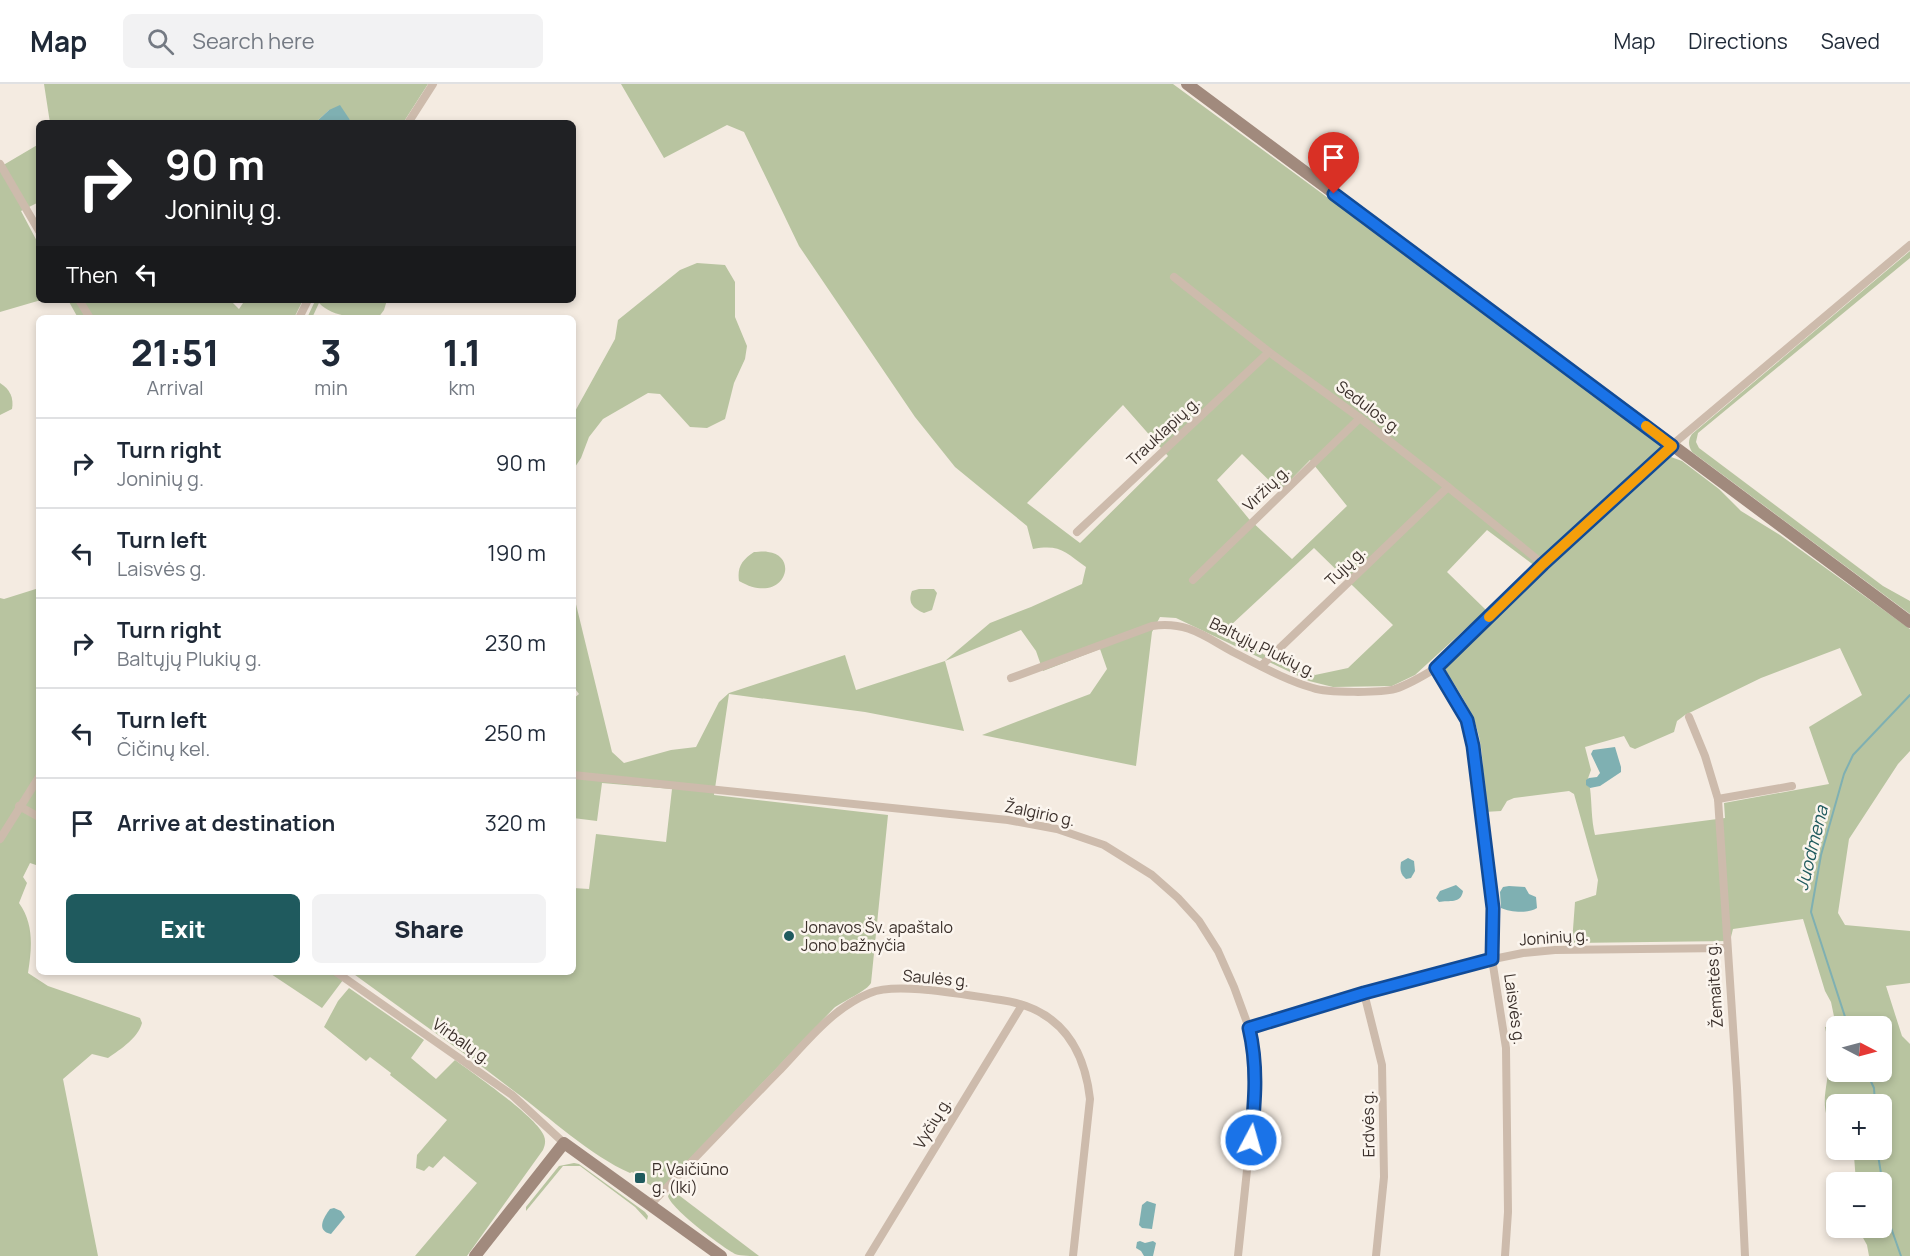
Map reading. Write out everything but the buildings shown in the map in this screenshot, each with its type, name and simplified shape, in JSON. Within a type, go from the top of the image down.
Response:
[{"type":"main road","points":[[1187,84],[1910,622]]},
{"type":"main road","points":[[475,1256],[564,1143],[721,1256]]},
{"type":"street","points":[[410,120],[433,84]]},
{"type":"street","points":[[0,164],[36,226]]},
{"type":"street","name":"Baltųjų Plukių g.","points":[[1011,678],[1152,626],[1168,624],[1190,628],[1261,666],[1314,689],[1330,691],[1393,689],[1419,679],[1436,668],[1543,564],[1672,446],[1910,245]]},
{"type":"street","name":"Sedulos g.","points":[[1174,277],[1448,487],[1543,564]]},
{"type":"street","name":"Trauklapių g.","points":[[1077,532],[1269,352]]},
{"type":"street","name":"Viržių g.","points":[[1192,580],[1359,418]]},
{"type":"street","name":"Tujų g.","points":[[1261,666],[1448,487]]},
{"type":"street","name":"Laisvės g.","points":[[1436,668],[1467,720],[1473,746],[1493,908],[1492,959],[1506,1048],[1508,1212],[1505,1256]]},
{"type":"street","name":"Žemaitės g.","points":[[1689,717],[1705,756],[1718,799],[1737,1088],[1745,1256]]},
{"type":"street","name":"Žalgirio g.","points":[[576,775],[1008,820],[1057,828],[1104,845],[1152,875],[1178,898],[1198,921],[1218,951],[1249,1028],[1256,1065],[1255,1094],[1239,1256]]},
{"type":"street","points":[[0,839],[36,781]]},
{"type":"street","points":[[1718,799],[1792,786]]},
{"type":"street","points":[[19,806],[36,815]]},
{"type":"street","name":"Joninių g.","points":[[1249,1028],[1364,993],[1523,952],[1727,948]]},
{"type":"street","name":"Virbalų g.","points":[[340,975],[512,1095],[564,1143]]},
{"type":"street","name":"Saulės g.","points":[[651,1204],[834,1015],[871,992],[902,988],[1022,1005],[1058,1024],[1081,1057],[1088,1078],[1090,1099],[1072,1256]]},
{"type":"street","name":"Erdvės g.","points":[[1364,993],[1382,1065],[1384,1177],[1376,1256]]},
{"type":"street","name":"Vyčių g.","points":[[869,1256],[1022,1005]]},
{"type":"green space","points":[[44,84],[428,84],[405,120],[350,120],[329,110],[318,120],[50,120]]},
{"type":"green space","points":[[621,84],[1173,84],[1660,442],[1662,448],[1660,453],[1535,566],[1487,530],[1447,572],[1486,610],[1415,675],[1392,686],[1333,687],[1309,681],[1176,618],[1160,617],[1152,632],[1136,766],[982,735],[1090,694],[1107,669],[1100,649],[1043,671],[1036,651],[1021,630],[945,661],[990,623],[1082,584],[1086,567],[1062,550],[1033,549],[1027,526],[955,467],[915,417],[799,246],[744,132],[727,125],[664,158]],"holes":[[[1123,405],[1168,456],[1080,543],[1027,503]],[[1242,454],[1280,491],[1310,460],[1347,506],[1292,559],[1249,519],[1217,480]],[[1314,548],[1393,625],[1348,668],[1315,675],[1263,654],[1231,625]]]},
{"type":"green space","points":[[36,146],[36,204],[21,211],[36,239],[36,301],[0,312],[0,167]]},
{"type":"green space","points":[[1910,251],[1910,258],[1698,433],[1696,442],[1699,448],[1883,586],[1910,601],[1910,614],[1692,452],[1689,443],[1692,434]]},
{"type":"green space","points":[[697,263],[725,265],[735,282],[735,317],[747,346],[745,359],[734,383],[725,419],[707,428],[690,427],[660,394],[648,393],[603,419],[589,437],[576,466],[576,410],[615,339],[618,320],[680,270]]},
{"type":"green space","points":[[70,303],[233,303],[239,309],[243,303],[302,303],[296,315],[76,315]]},
{"type":"green space","points":[[314,303],[319,303],[313,315],[308,315]]},
{"type":"green space","points":[[319,303],[386,303],[380,315],[344,315],[325,308]]},
{"type":"green space","points":[[0,383],[9,391],[12,398],[12,409],[0,415]]},
{"type":"green space","points":[[1671,457],[1682,461],[1719,489],[1741,511],[1780,535],[1910,629],[1910,751],[1898,764],[1849,839],[1838,913],[1845,925],[1910,931],[1910,983],[1886,986],[1902,1036],[1910,1044],[1910,1256],[1869,1256],[1863,1238],[1892,1238],[1892,1172],[1855,1172],[1854,1160],[1892,1160],[1892,1094],[1826,1094],[1826,1114],[1825,1105],[1827,1082],[1892,1082],[1892,1016],[1834,1016],[1803,919],[1733,929],[1730,941],[1572,943],[1575,902],[1596,895],[1598,880],[1574,794],[1569,791],[1514,798],[1507,801],[1501,811],[1484,812],[1483,767],[1478,733],[1469,709],[1445,669],[1450,658],[1558,554]],"holes":[[[1840,648],[1862,695],[1809,727],[1829,784],[1724,803],[1725,818],[1595,835],[1590,788],[1586,784],[1591,770],[1585,747],[1624,736],[1630,747],[1635,749],[1674,732],[1677,721],[1685,715],[1761,678]]]},
{"type":"green space","points":[[754,552],[778,555],[784,562],[783,578],[777,584],[767,588],[755,587],[739,581],[741,564]]},
{"type":"green space","points":[[36,589],[36,865],[30,863],[23,877],[27,883],[19,903],[27,919],[31,936],[28,973],[48,986],[140,1018],[142,1023],[133,1038],[118,1051],[108,1058],[92,1054],[63,1079],[98,1256],[0,1256],[0,598],[4,599]]},
{"type":"green space","points":[[934,589],[937,593],[932,610],[924,613],[912,605],[910,599],[912,591]]},
{"type":"green space","points":[[576,604],[612,752],[624,763],[671,750],[696,747],[719,702],[729,693],[845,655],[856,690],[945,661],[964,731],[865,712],[729,694],[714,795],[888,815],[871,983],[834,1008],[665,1185],[653,1186],[632,1172],[600,1157],[474,1061],[355,975],[576,975],[576,888],[589,889],[596,834],[666,842],[672,789],[602,783],[597,821],[576,818],[576,696],[579,694],[576,690]]},
{"type":"green space","points":[[272,975],[347,975],[322,1008]]},
{"type":"green space","points":[[349,988],[424,1040],[411,1058],[436,1079],[455,1060],[518,1107],[544,1136],[543,1150],[467,1256],[415,1256],[477,1183],[444,1156],[433,1168],[429,1166],[424,1171],[416,1168],[417,1155],[447,1120],[370,1057],[366,1061],[324,1027],[338,1001]]},
{"type":"green space","points":[[579,1164],[645,1212],[648,1216],[647,1220],[635,1207],[580,1166],[563,1166],[526,1211],[526,1207],[559,1166]]},
{"type":"green space","points":[[672,1190],[759,1256],[735,1254],[709,1236],[671,1202],[668,1196]]},
{"type":"water","points":[[340,105],[350,120],[318,120],[329,110]]},
{"type":"water","points":[[1615,747],[1621,772],[1600,786],[1590,788],[1586,785],[1586,780],[1597,777],[1600,773],[1591,754],[1593,750]]},
{"type":"water","points":[[1408,858],[1414,861],[1415,871],[1411,878],[1406,879],[1402,873],[1401,862]]},
{"type":"water","points":[[1456,885],[1463,891],[1460,898],[1454,901],[1439,902],[1436,898],[1440,891]]},
{"type":"water","points":[[1503,887],[1525,887],[1529,894],[1536,897],[1537,908],[1519,912],[1501,908],[1500,892]]},
{"type":"water","points":[[1147,1201],[1156,1204],[1152,1229],[1142,1228],[1139,1225],[1142,1205]]},
{"type":"water","points":[[330,1209],[341,1211],[345,1217],[331,1234],[324,1230],[322,1224]]},
{"type":"water","points":[[1137,1242],[1156,1243],[1153,1256],[1144,1256],[1136,1248]]},
{"type":"waterway","name":"Juodmena","points":[[1845,1016],[1811,912],[1821,855],[1844,774],[1853,755],[1910,695]]},
{"type":"waterway","name":"Juodmena","points":[[1871,1082],[1874,1094]]},
{"type":"waterway","name":"Juodmena","points":[[1879,1160],[1889,1222],[1901,1256]]},
{"type":"slow traffic","points":[[1489,617],[1543,564],[1672,446],[1646,426]]},
{"type":"place","name":"Jonavos Šv. apaštalo Jono bažnyčia","points":[[789,936]]},
{"type":"place","name":"P. Vaičiūno g. (Iki)","points":[[640,1178]]},
{"type":"route","points":[[1251,1140],[1256,1065],[1249,1028],[1364,993],[1492,959],[1493,908],[1473,746],[1467,720],[1436,668],[1543,564],[1672,446],[1334,194]]}]
